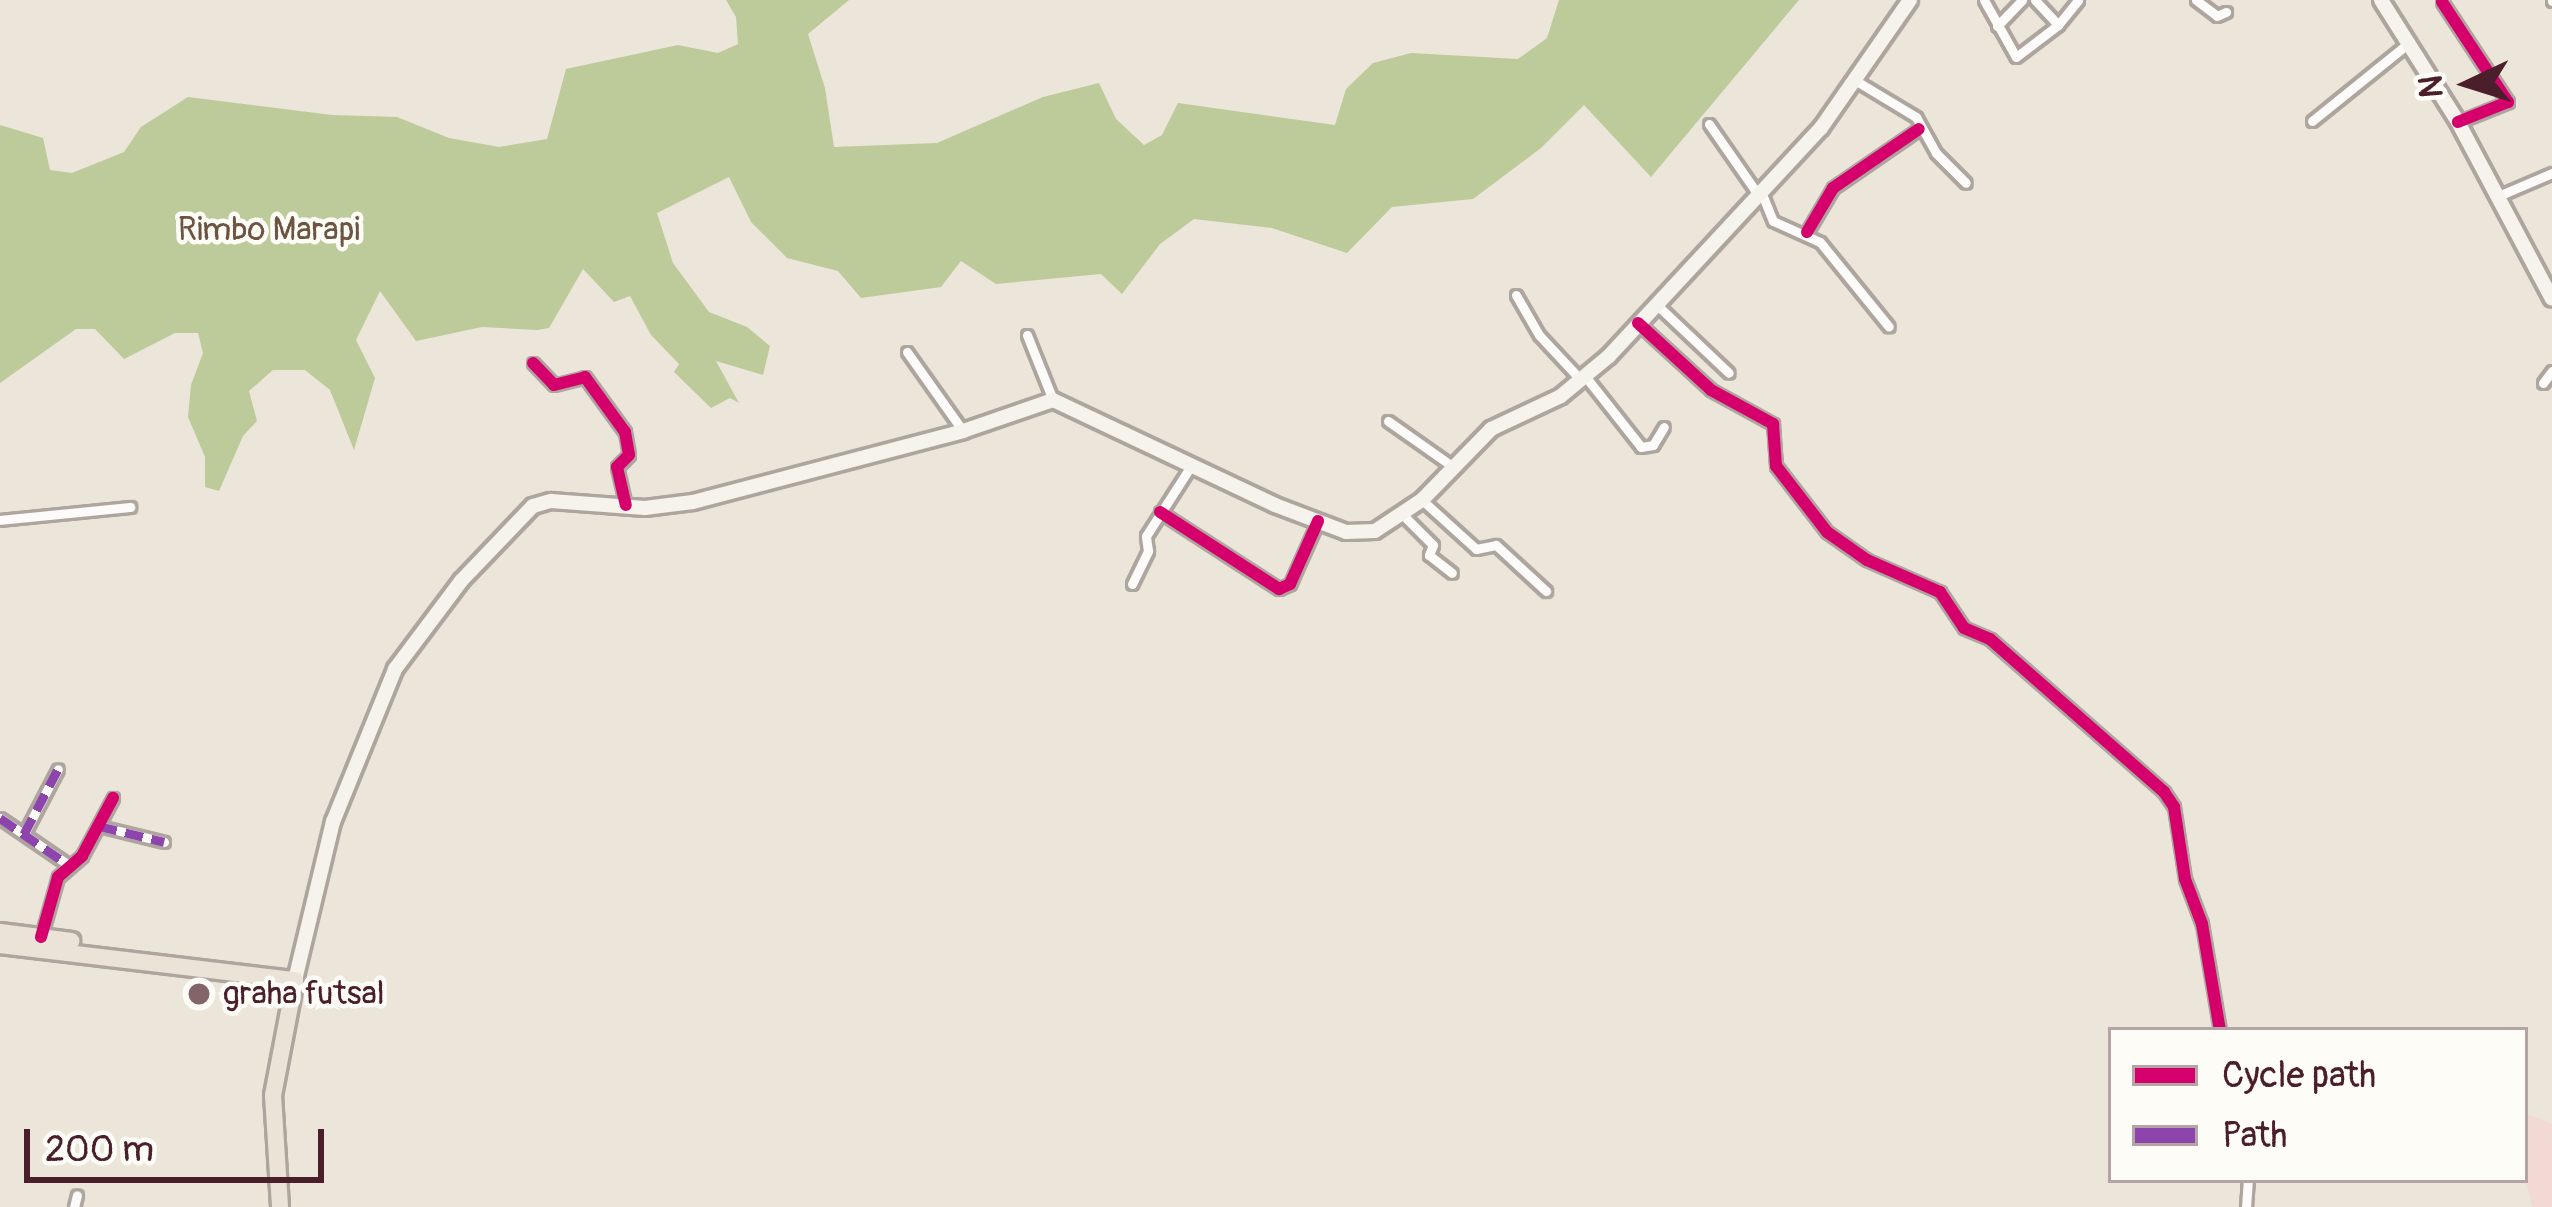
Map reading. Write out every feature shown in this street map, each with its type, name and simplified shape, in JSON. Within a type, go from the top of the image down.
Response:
[{"type":"highway","points":[[0,932],[297,974]]},
{"type":"highway","points":[[0,945],[297,974]]},
{"type":"highway","points":[[280,1207],[273,1095],[297,974]]},
{"type":"main road","points":[[297,974],[344,791],[395,669],[413,640],[493,544],[533,506],[550,501],[626,506],[693,502],[964,431],[1053,400],[1072,404],[1189,469],[1324,524],[1368,533],[1422,500],[1491,428],[1561,396],[1638,323],[1761,195],[1858,82],[1910,0]]},
{"type":"main road","points":[[2381,0],[2458,122],[2552,299]]},
{"type":"street","points":[[1984,0],[2016,57],[2058,25],[2078,0]]},
{"type":"street","points":[[1997,26],[2022,0]]},
{"type":"street","points":[[2035,0],[2058,25]]},
{"type":"street","points":[[2196,0],[2218,16],[2226,12]]},
{"type":"street","points":[[2442,2],[2508,102],[2458,122]]},
{"type":"street","points":[[2312,121],[2410,42]]},
{"type":"street","points":[[1858,82],[1912,114],[1919,129],[1966,182]]},
{"type":"street","points":[[1709,124],[1761,195],[1774,221],[1808,232],[1889,327]]},
{"type":"street","points":[[1808,232],[1833,188],[1919,129]]},
{"type":"street","points":[[2498,196],[2552,173]]},
{"type":"street","points":[[1516,296],[1539,335],[1641,447],[1653,446],[1664,427]]},
{"type":"street","points":[[1656,304],[1729,373]]},
{"type":"street","points":[[1638,323],[1711,389],[1773,424],[1776,466],[1827,532],[1867,560],[1940,592],[1964,628],[1990,639],[2164,792],[2174,807],[2185,879],[2202,924],[2219,1027]]},
{"type":"street","points":[[1027,335],[1053,400]]},
{"type":"street","points":[[907,352],[964,431]]},
{"type":"street","points":[[533,363],[554,385],[584,377],[626,432],[629,453],[617,467],[626,506]]},
{"type":"street","points":[[2543,383],[2552,371]]},
{"type":"street","points":[[1388,421],[1452,466]]},
{"type":"street","points":[[1132,584],[1148,551],[1144,540],[1189,469]]},
{"type":"street","points":[[1422,500],[1476,549],[1496,545],[1546,591]]},
{"type":"street","points":[[0,520],[130,507]]},
{"type":"street","points":[[1160,512],[1279,589],[1291,584],[1324,524]]},
{"type":"street","points":[[1402,515],[1433,545],[1430,554],[1452,573]]},
{"type":"street","points":[[24,834],[58,769]]},
{"type":"street","points":[[41,937],[58,877],[100,826],[113,798]]},
{"type":"street","points":[[0,818],[70,866]]},
{"type":"street","points":[[100,826],[164,842]]},
{"type":"shaded area","points":[[2528,1114],[2552,1124],[2552,1207],[2532,1207],[2527,1183]]},
{"type":"green space","name":"Rimbo Marapi","points":[[726,0],[849,0],[808,34],[825,88],[834,147],[937,143],[1043,97],[1099,83],[1116,119],[1144,145],[1162,135],[1178,103],[1335,125],[1346,89],[1373,63],[1411,53],[1518,59],[1547,38],[1559,0],[1799,0],[1651,177],[1584,105],[1541,148],[1473,199],[1392,207],[1347,253],[1272,228],[1194,219],[1160,244],[1122,294],[1101,274],[996,284],[961,261],[941,287],[861,298],[838,271],[787,258],[751,222],[729,177],[657,213],[673,263],[709,312],[747,327],[770,346],[763,375],[716,361],[739,403],[730,398],[711,408],[674,372],[679,364],[651,335],[630,296],[614,302],[583,269],[549,328],[537,330],[482,327],[416,341],[380,291],[356,340],[375,378],[354,450],[330,390],[305,370],[273,370],[249,391],[257,421],[243,436],[219,491],[205,487],[205,457],[188,417],[191,385],[203,353],[198,333],[175,333],[124,359],[95,329],[76,329],[0,383],[0,125],[43,138],[50,170],[72,173],[124,152],[141,127],[188,97],[332,115],[397,117],[449,138],[499,147],[547,139],[566,69],[678,45],[718,53],[738,44],[736,17]]},
{"type":"marked path","points":[[24,834],[58,769]]},
{"type":"marked path","points":[[0,818],[70,866]]},
{"type":"marked path","points":[[99,826],[164,842]]},
{"type":"cycle path","points":[[2442,2],[2508,102],[2458,122]]},
{"type":"cycle path","points":[[1807,232],[1833,188],[1919,129]]},
{"type":"cycle path","points":[[1638,323],[1711,390],[1773,424],[1776,466],[1827,532],[1867,560],[1940,592],[1964,628],[1990,639],[2164,792],[2174,807],[2185,879],[2202,924],[2219,1027]]},
{"type":"cycle path","points":[[533,363],[554,385],[585,377],[625,432],[629,455],[617,467],[626,505]]},
{"type":"cycle path","points":[[1160,512],[1279,589],[1290,584],[1318,521]]},
{"type":"cycle path","points":[[41,937],[58,877],[82,856],[113,798]]},
{"type":"place","name":"graha futsal","points":[[199,994]]}]
